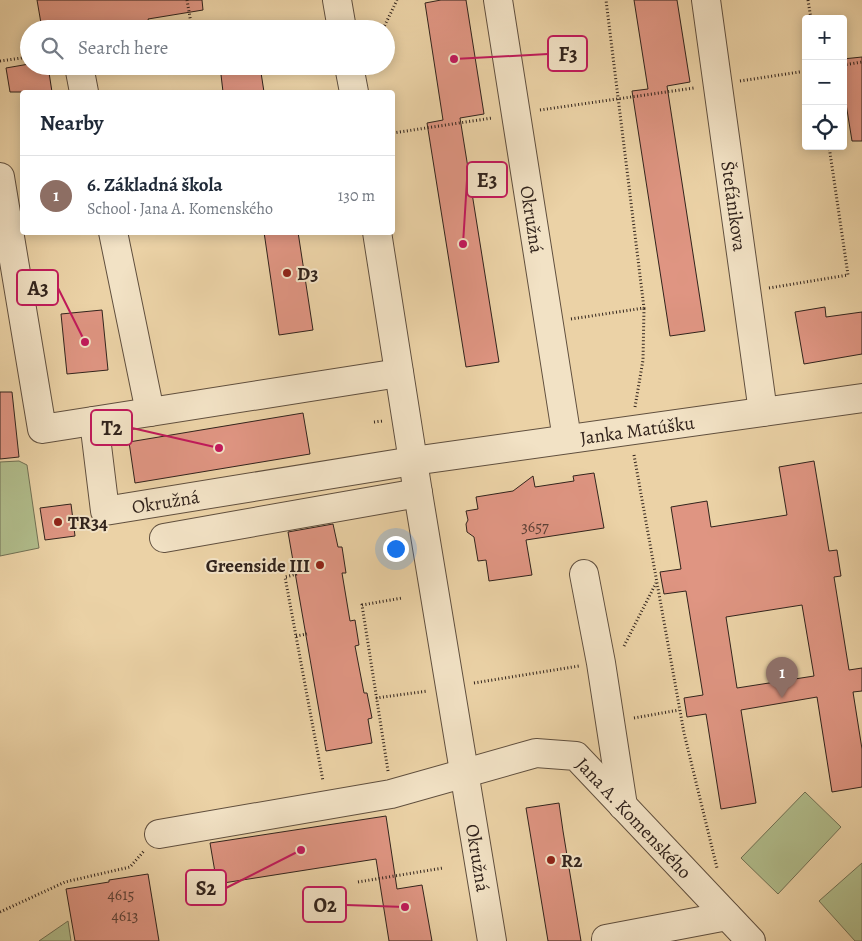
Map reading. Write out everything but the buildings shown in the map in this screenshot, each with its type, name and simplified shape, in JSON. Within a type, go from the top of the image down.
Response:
[{"type":"street","points":[[337,0],[340,20]]},
{"type":"street","name":"Okružná","points":[[498,0],[567,439]]},
{"type":"street","name":"Štefánikova","points":[[706,0],[763,412]]},
{"type":"street","points":[[81,75],[84,90]]},
{"type":"street","points":[[351,75],[354,90]]},
{"type":"street","points":[[0,177],[14,206],[42,429],[399,373]]},
{"type":"street","points":[[115,235],[150,412]]},
{"type":"street","name":"Okružná","points":[[377,235],[492,941]]},
{"type":"street","name":"Janka Matúšku","points":[[413,461],[862,398]]},
{"type":"street","name":"Okružná","points":[[94,421],[105,511],[413,461]]},
{"type":"street","points":[[164,538],[418,493]]},
{"type":"street","points":[[584,574],[601,663],[623,806]]},
{"type":"street","name":"Jana A. Komenského","points":[[465,773],[536,753],[576,756],[751,941]]},
{"type":"street","points":[[159,834],[391,794],[465,773]]},
{"type":"street","points":[[606,939],[727,916]]},
{"type":"path","points":[[187,0],[190,20]]},
{"type":"path","points":[[387,20],[397,0]]},
{"type":"path","points":[[606,0],[644,308],[643,360],[630,430],[679,710],[718,870]]},
{"type":"path","points":[[808,0],[810,15]]},
{"type":"path","points":[[0,61],[20,58]]},
{"type":"path","points":[[847,64],[862,62]]},
{"type":"path","points":[[395,133],[802,72]]},
{"type":"path","points":[[746,291],[848,275],[830,150]]},
{"type":"path","points":[[548,322],[644,308]]},
{"type":"path","points":[[297,574],[285,577],[327,805]]},
{"type":"path","points":[[466,685],[617,660],[656,582]]},
{"type":"path","points":[[391,794],[362,605],[402,598]]},
{"type":"path","points":[[296,636],[307,634]]},
{"type":"path","points":[[376,698],[431,690]]},
{"type":"path","points":[[612,733],[627,719],[679,710]]},
{"type":"path","points":[[0,912],[65,882],[130,867],[159,834]]},
{"type":"path","points":[[358,882],[443,868]]},
{"type":"green space","points":[[19,461],[27,465],[39,548],[0,556],[0,462]]},
{"type":"green space","points":[[805,792],[841,827],[778,894],[741,858]]},
{"type":"green space","points":[[862,863],[862,941],[855,941],[819,901]]},
{"type":"green space","points":[[68,921],[71,941],[39,941]]},
{"type":"place","name":"F3","points":[[454,59]]},
{"type":"place","name":"E3","points":[[463,244]]},
{"type":"place","name":"D3","points":[[287,273]]},
{"type":"place","name":"A3","points":[[85,342]]},
{"type":"place","name":"T2","points":[[219,448]]},
{"type":"place","name":"TR34","points":[[58,522]]},
{"type":"place","name":"Greenside III","points":[[320,565]]},
{"type":"place","name":"6. Základná škola","points":[[782,698]]},
{"type":"place","name":"S2","points":[[301,850]]},
{"type":"place","name":"R2","points":[[551,860]]},
{"type":"place","name":"O2","points":[[405,907]]}]
